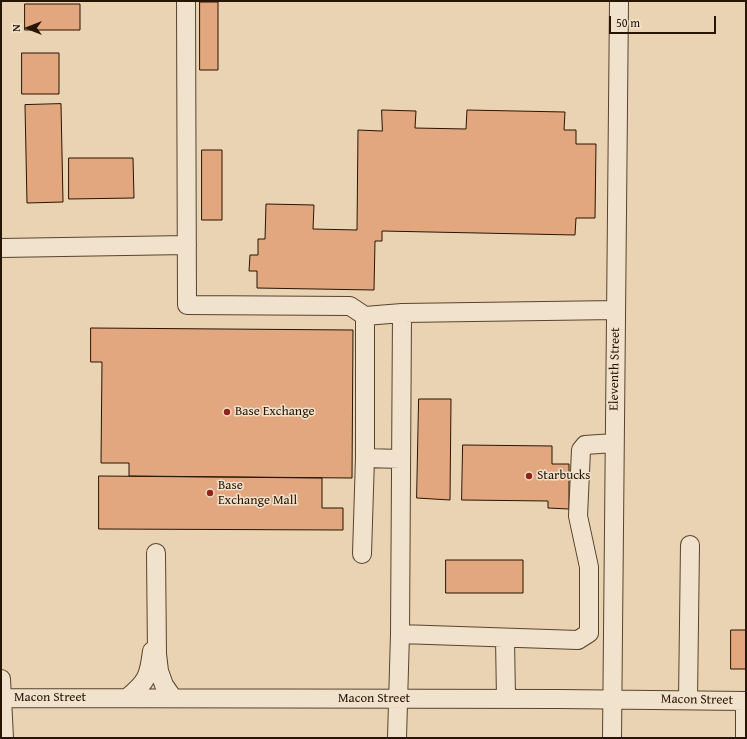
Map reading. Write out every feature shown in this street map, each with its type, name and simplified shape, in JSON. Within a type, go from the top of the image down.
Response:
[{"type":"street","points":[[186,1],[187,305],[350,306],[365,316],[402,313],[616,310]]},
{"type":"street","name":"Eleventh Street","points":[[612,738],[619,1]]},
{"type":"street","points":[[1,248],[188,245]]},
{"type":"street","points":[[397,738],[400,634],[402,313]]},
{"type":"street","points":[[362,554],[365,458],[365,316]]},
{"type":"street","points":[[400,634],[578,640],[589,633],[589,567],[578,516],[581,450],[585,445],[614,443]]},
{"type":"street","points":[[365,458],[401,459]]},
{"type":"street","points":[[688,700],[690,545]]},
{"type":"street","points":[[156,553],[157,654],[159,671],[164,686],[173,698]]},
{"type":"street","points":[[127,698],[141,687],[149,673],[156,615]]},
{"type":"street","points":[[505,638],[506,699]]},
{"type":"street","points":[[1,679],[4,738]]},
{"type":"street","name":"Macon Street","points":[[1,698],[612,699],[746,701]]},
{"type":"street","points":[[745,738],[746,701]]},
{"type":"building","points":[[200,2],[218,2],[218,70],[200,70]]},
{"type":"building","points":[[25,4],[80,4],[80,30],[25,30]]},
{"type":"building","points":[[22,53],[59,53],[59,94],[22,94]]},
{"type":"building","points":[[61,104],[63,202],[27,203],[25,105]]},
{"type":"building","points":[[382,110],[416,111],[415,128],[466,129],[467,110],[565,112],[564,130],[576,130],[576,144],[596,144],[595,218],[576,218],[575,235],[382,231],[382,241],[375,241],[374,290],[257,288],[257,271],[249,271],[250,255],[258,255],[258,239],[265,239],[266,204],[314,205],[313,229],[357,230],[358,130],[382,131]]},
{"type":"building","points":[[202,150],[222,150],[222,220],[202,220]]},
{"type":"building","points":[[69,158],[133,158],[134,198],[69,199]]},
{"type":"building","name":"Base Exchange","points":[[91,328],[353,330],[352,478],[129,476],[129,463],[101,463],[102,362],[91,362]]},
{"type":"building","points":[[419,399],[451,399],[450,500],[417,498]]},
{"type":"building","points":[[463,445],[552,446],[552,464],[569,464],[569,509],[548,508],[548,501],[462,500]]},
{"type":"building","name":"Base Exchange Mall","points":[[99,476],[322,478],[322,508],[343,508],[343,530],[99,529]]},
{"type":"building","points":[[446,560],[523,560],[523,593],[446,593]]},
{"type":"building","points":[[731,630],[746,630],[746,669],[731,669]]},
{"type":"place","name":"Base Exchange","points":[[227,412]]},
{"type":"place","name":"Starbucks","points":[[529,476]]},
{"type":"place","name":"Base Exchange Mall","points":[[210,493]]}]
